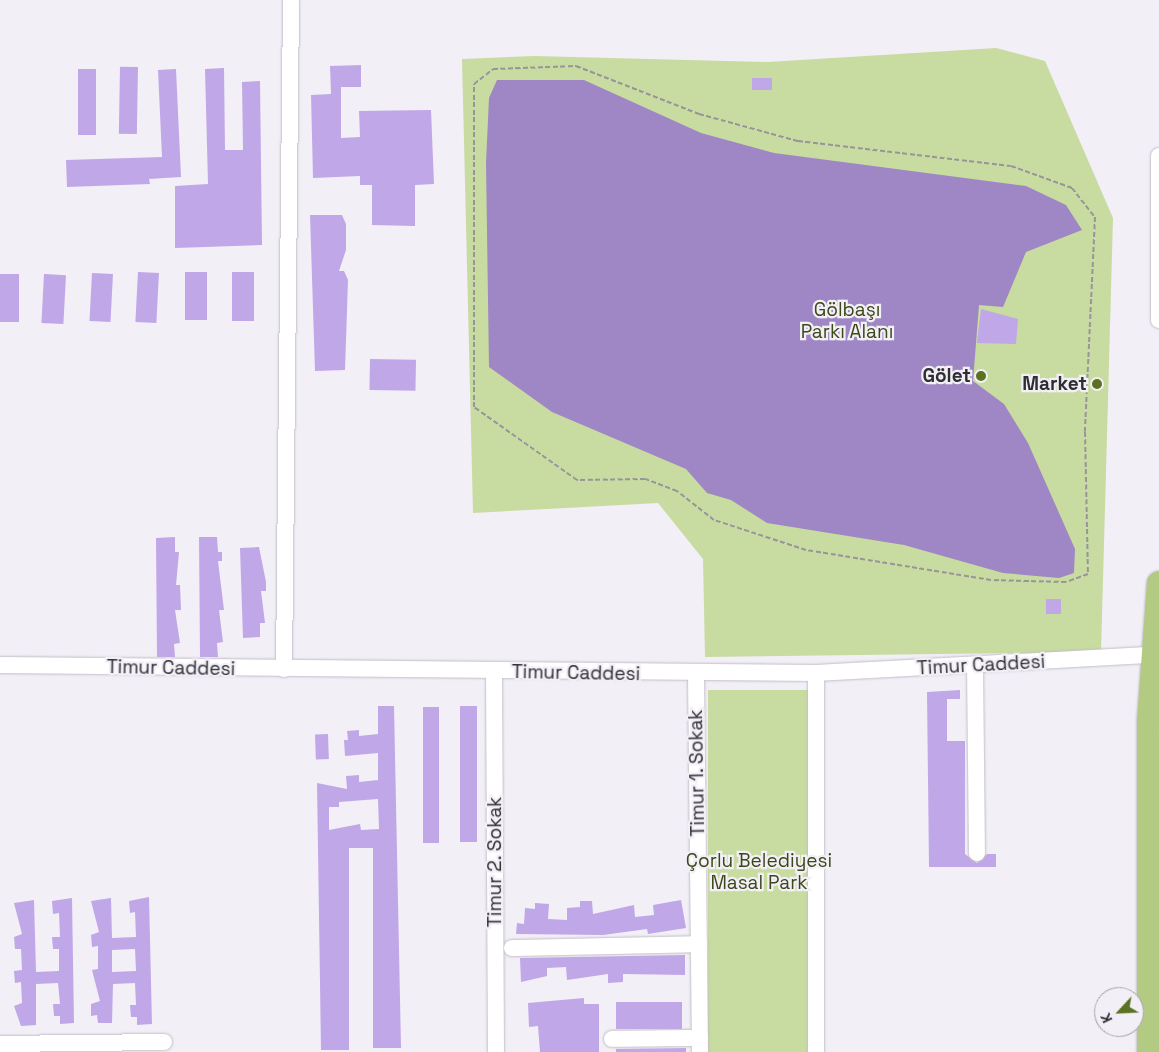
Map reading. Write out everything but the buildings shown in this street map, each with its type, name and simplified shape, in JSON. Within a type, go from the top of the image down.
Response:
[{"type":"highway","points":[[1149,1052],[1147,789],[1152,656],[1159,583]]},
{"type":"street","points":[[284,669],[292,0]]},
{"type":"street","points":[[1159,156],[1159,320]]},
{"type":"street","name":"Timur Caddesi","points":[[0,665],[494,672],[816,674],[1152,656]]},
{"type":"street","points":[[974,665],[977,853]]},
{"type":"street","name":"Timur 2. Sokak","points":[[494,672],[496,1052]]},
{"type":"street","name":"Timur 1. Sokak","points":[[696,674],[700,1045]]},
{"type":"street","points":[[816,674],[816,1052]]},
{"type":"street","points":[[512,948],[699,944]]},
{"type":"street","points":[[612,1039],[700,1045]]},
{"type":"street","points":[[0,1044],[164,1042]]},
{"type":"path","points":[[576,66],[700,114],[798,141],[1012,166],[1072,188],[1095,217],[1090,309],[1085,432],[1088,574],[1066,582],[991,580],[806,550],[714,520],[677,491],[645,479],[577,480],[474,407],[474,84],[493,68],[576,66]]},
{"type":"green space","name":"Gölbaşı Parkı Alanı","points":[[996,48],[1045,61],[1113,218],[1101,652],[705,657],[703,559],[658,503],[473,513],[462,59],[534,56],[768,62]]},
{"type":"green space","name":"Çorlu Belediyesi Masal Park","points":[[708,690],[810,690],[810,1052],[708,1052]]},
{"type":"shaded area","points":[[497,80],[584,80],[701,133],[774,153],[1026,186],[1066,205],[1082,230],[1026,252],[1003,307],[979,305],[973,381],[1004,404],[1028,443],[1075,549],[1074,573],[1059,578],[1003,573],[904,545],[767,523],[731,500],[707,493],[686,469],[552,412],[489,367],[486,163],[489,98]]},
{"type":"place","name":"Gölet","points":[[981,376]]},
{"type":"place","name":"Market","points":[[1097,384]]}]
